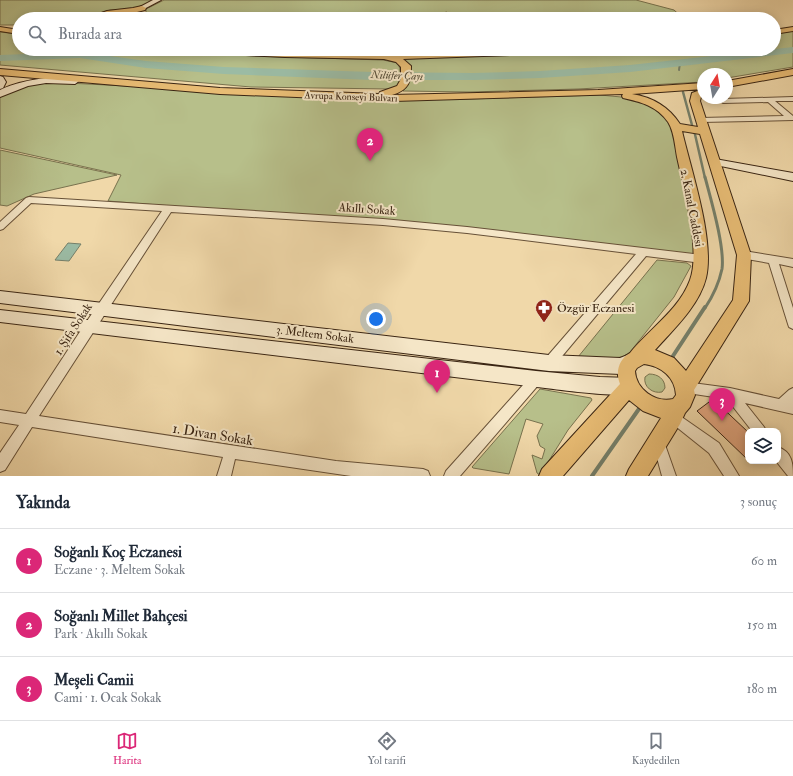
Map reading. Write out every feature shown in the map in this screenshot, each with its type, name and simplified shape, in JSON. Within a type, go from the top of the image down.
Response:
[{"type":"main road","points":[[136,12],[142,8]]},
{"type":"main road","points":[[0,29],[12,31]]},
{"type":"main road","points":[[781,31],[793,29]]},
{"type":"main road","points":[[302,95],[384,94],[403,88],[407,82],[406,66],[399,60],[335,56]]},
{"type":"main road","name":"Avrupa Konseyi Bulvarı","points":[[0,72],[220,91],[402,98],[598,93],[697,86]]},
{"type":"main road","points":[[733,84],[793,72]]},
{"type":"main road","name":"2. Kanal Caddesi","points":[[598,93],[632,97],[649,101],[666,112],[676,127],[700,238],[702,259],[698,279],[683,305],[633,360]]},
{"type":"main road","points":[[636,476],[741,301],[744,255],[695,101],[697,95]]},
{"type":"main road","points":[[676,127],[703,125]]},
{"type":"main road","points":[[650,357],[667,364],[681,377],[678,404],[667,409],[657,408],[646,403],[637,396],[630,386],[626,374],[633,360],[650,357]]},
{"type":"main road","points":[[549,476],[630,386]]},
{"type":"street","points":[[142,8],[158,0]]},
{"type":"street","points":[[0,79],[2,82],[0,86]]},
{"type":"street","points":[[0,94],[20,84],[33,81],[68,80],[115,83]]},
{"type":"street","points":[[733,101],[793,99]]},
{"type":"street","points":[[770,100],[791,118]]},
{"type":"street","points":[[703,125],[791,118]]},
{"type":"street","points":[[715,162],[793,177]]},
{"type":"street","name":"Akıllı Sokak","points":[[0,227],[28,200],[383,222],[467,230],[702,259]]},
{"type":"street","name":"1. Şifa Sokak","points":[[0,465],[89,327],[169,208]]},
{"type":"street","points":[[549,363],[643,252]]},
{"type":"street","points":[[744,255],[793,263]]},
{"type":"street","points":[[773,260],[793,324]]},
{"type":"street","name":"3. Meltem Sokak","points":[[0,297],[102,308],[549,363],[621,366],[633,360]]},
{"type":"street","name":"3. Meltem Sokak","points":[[0,316],[536,379],[600,385],[630,386]]},
{"type":"street","points":[[451,476],[536,379]]},
{"type":"street","points":[[730,394],[758,428]]},
{"type":"street","points":[[732,476],[714,448],[678,404],[730,394],[787,407],[793,394]]},
{"type":"street","name":"1. Divan Sokak","points":[[0,416],[231,452],[335,472],[422,476]]},
{"type":"street","points":[[658,440],[669,476]]},
{"type":"street","points":[[224,476],[231,452]]},
{"type":"street","points":[[781,457],[793,472]]},
{"type":"shaded area","points":[[0,0],[154,0],[138,9],[110,10],[103,12],[12,12],[12,25],[0,25]]},
{"type":"shaded area","points":[[164,0],[636,0],[674,10],[676,12],[146,12],[146,9]]},
{"type":"shaded area","points":[[793,31],[793,67],[733,77],[733,68],[697,68],[697,82],[578,89],[469,92],[403,91],[410,79],[410,70],[402,58],[489,56],[781,56],[781,33]]},
{"type":"shaded area","points":[[0,32],[12,33],[12,56],[253,56],[383,60],[398,63],[400,78],[398,87],[389,89],[251,87],[0,65]]},
{"type":"shaded area","points":[[49,82],[376,99],[469,99],[600,95],[632,98],[651,104],[665,114],[675,131],[697,257],[498,232],[108,201],[121,175],[0,148],[0,96],[14,87]]},
{"type":"shaded area","points":[[0,150],[117,175],[34,194],[7,206],[0,205]]},
{"type":"shaded area","points":[[68,243],[81,244],[69,261],[55,260]]},
{"type":"shaded area","points":[[657,260],[687,263],[691,266],[674,297],[626,357],[586,359],[578,357]]},
{"type":"shaded area","points":[[649,374],[658,376],[664,382],[665,388],[662,392],[652,391],[647,387],[645,377]]},
{"type":"shaded area","points":[[540,389],[591,398],[592,400],[568,430],[540,475],[537,473],[532,455],[542,459],[545,449],[540,446],[537,436],[543,424],[526,419],[509,474],[473,468],[472,467]]},
{"type":"building","points":[[713,399],[745,429],[745,457],[697,411]]},
{"type":"waterway","name":"Nilüfer Çayı","points":[[781,52],[793,50]]},
{"type":"waterway","name":"Nilüfer Çayı","points":[[0,58],[47,56]]},
{"type":"waterway","name":"Nilüfer Çayı","points":[[90,56],[146,64],[224,70],[439,77],[573,72],[700,62],[746,56]]},
{"type":"waterway","name":"Nilüfer Çayı","points":[[679,70],[680,63]]},
{"type":"waterway","points":[[683,92],[692,125]]},
{"type":"waterway","points":[[694,130],[705,178]]},
{"type":"waterway","points":[[705,177],[717,223],[722,269],[713,294],[705,308]]},
{"type":"waterway","points":[[671,359],[705,307]]},
{"type":"waterway","points":[[592,476],[641,406]]},
{"type":"place","name":"Soğanlı Millet Bahçesi","points":[[370,161]]},
{"type":"place","name":"Özgür Eczanesi","points":[[544,323]]},
{"type":"place","name":"Soğanlı Koç Eczanesi","points":[[437,393]]},
{"type":"place","name":"Meşeli Camii","points":[[722,421]]}]
